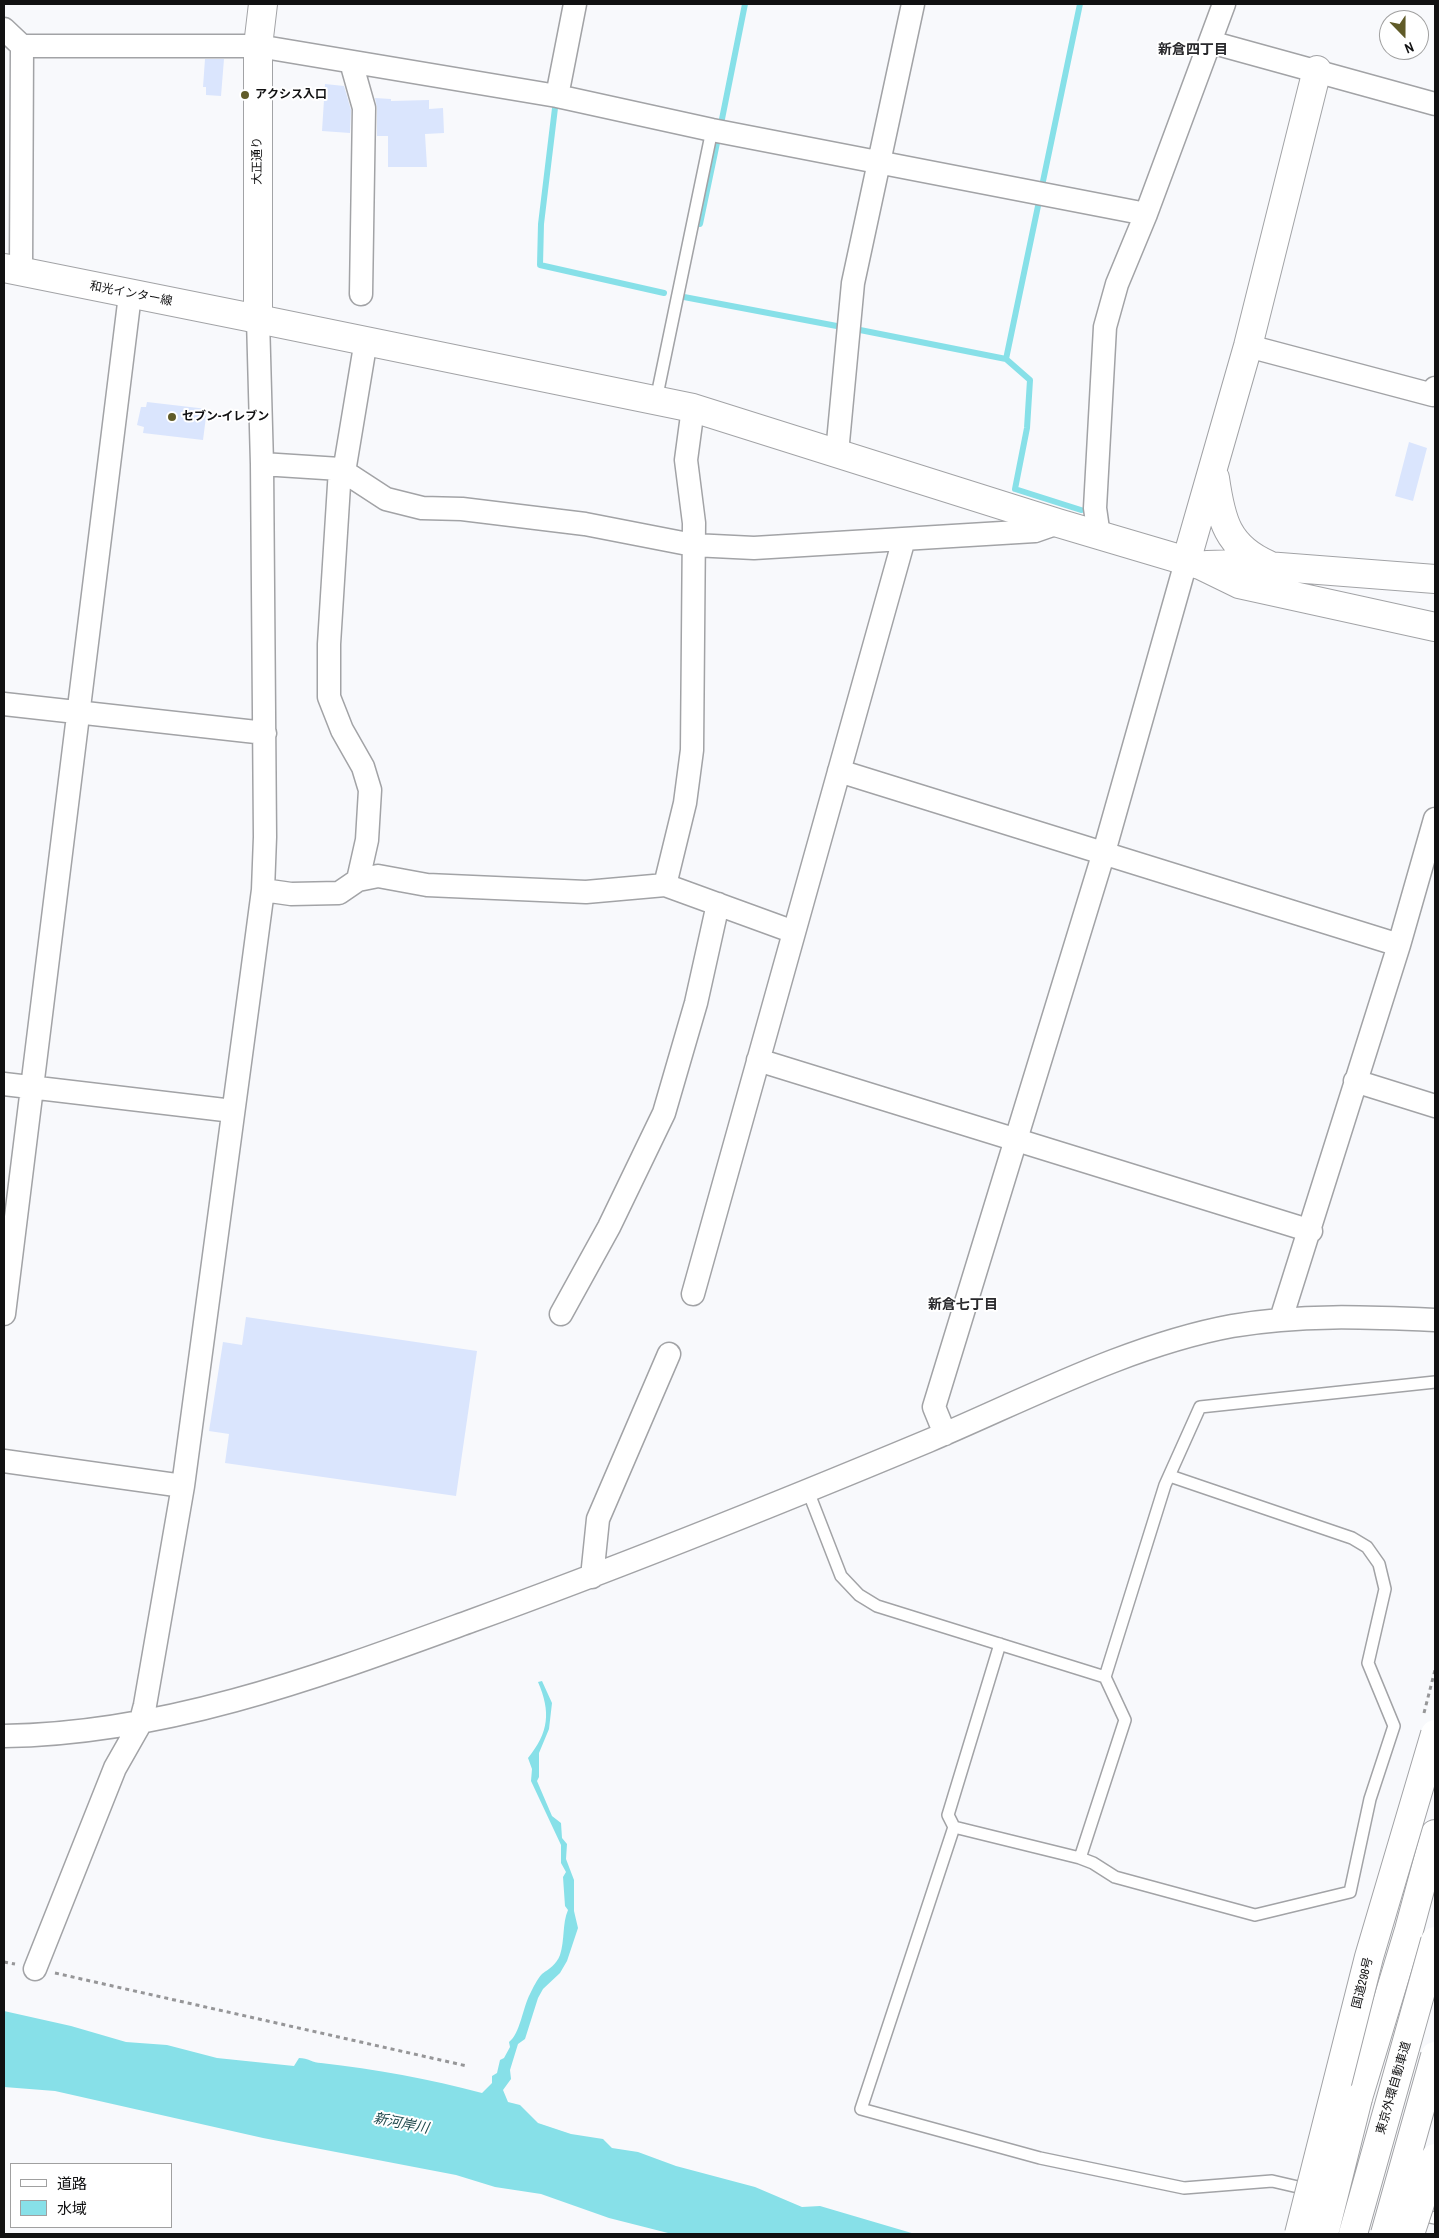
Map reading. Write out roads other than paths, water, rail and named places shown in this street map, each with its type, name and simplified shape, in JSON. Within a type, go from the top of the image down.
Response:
[{"type":"main road","name":"大正通り","points":[[258,319],[258,46],[263,4]]},
{"type":"main road","points":[[1193,563],[1214,471],[1248,346],[1317,70]]},
{"type":"main road","name":"和光インター線","points":[[12,270],[366,340],[693,408],[1099,536],[1193,563]]},
{"type":"main road","points":[[1214,471],[1221,516],[1233,540],[1260,561],[1281,568]]},
{"type":"main road","points":[[1193,563],[1241,564],[1435,579]]},
{"type":"main road","points":[[1193,563],[1239,584],[1435,627]]},
{"type":"main road","name":"国道298号","points":[[1299,2234],[1369,1957],[1435,1734]]},
{"type":"main road","points":[[1324,2234],[1358,2098],[1409,1930],[1435,1834]]},
{"type":"main road","name":"東京外環自動車道","points":[[1353,2234],[1435,1941]]},
{"type":"main road","points":[[1385,2234],[1435,2056]]},
{"type":"main road","points":[[1410,2234],[1435,2158]]},
{"type":"street","points":[[557,96],[575,4]]},
{"type":"street","points":[[837,453],[853,284],[913,4]]},
{"type":"street","points":[[1099,536],[1095,508],[1105,327],[1117,284],[1146,214],[1224,4]]},
{"type":"street","points":[[4,29],[22,46],[258,46],[557,96],[712,130],[1146,214]]},
{"type":"street","points":[[1210,42],[1435,104]]},
{"type":"street","points":[[12,270],[22,46]]},
{"type":"street","points":[[351,62],[364,108],[361,294]]},
{"type":"street","points":[[4,1314],[130,294]]},
{"type":"street","points":[[35,1969],[115,1768],[140,1724],[152,1673],[183,1486],[263,890],[265,733],[262,464],[258,319]]},
{"type":"street","points":[[358,880],[367,840],[370,790],[363,767],[342,730],[329,697],[328,644],[342,470],[366,340]]},
{"type":"street","points":[[1248,346],[1433,395],[1435,388]]},
{"type":"street","points":[[665,885],[685,803],[692,750],[694,709],[694,523],[686,460],[693,408]]},
{"type":"street","points":[[262,464],[342,470],[386,499],[422,508],[462,509],[585,524],[693,545],[754,548],[1035,532],[1058,523]]},
{"type":"street","points":[[693,1294],[904,539]]},
{"type":"street","points":[[945,1434],[934,1407],[1193,563]]},
{"type":"street","points":[[4,704],[265,733]]},
{"type":"street","points":[[839,771],[1399,945]]},
{"type":"street","points":[[1281,1319],[1311,1231],[1355,1081],[1399,945],[1435,819]]},
{"type":"street","points":[[263,890],[291,894],[339,893],[358,880],[378,876],[427,885],[586,892],[665,885],[794,932]]},
{"type":"street","points":[[561,1314],[609,1227],[664,1113],[696,1004],[718,904]]},
{"type":"street","points":[[758,1060],[1311,1231]]},
{"type":"street","points":[[1355,1081],[1435,1106]]},
{"type":"street","points":[[4,1084],[233,1110]]},
{"type":"street","points":[[4,1736],[75,1733],[140,1724],[256,1694],[340,1668],[592,1576],[808,1491],[1086,1373],[1175,1340],[1231,1326],[1316,1316],[1435,1320]]},
{"type":"street","points":[[592,1576],[598,1519],[669,1354]]},
{"type":"street","points":[[4,1461],[183,1486]]},
{"type":"lane","points":[[656,400],[712,130]]},
{"type":"lane","points":[[1080,1858],[1125,1720],[1105,1677],[1170,1476],[1200,1407],[1435,1382]]},
{"type":"lane","points":[[954,1827],[1080,1858],[1093,1863],[1115,1878],[1255,1915],[1350,1892],[1370,1799],[1394,1726],[1368,1663],[1385,1589],[1379,1564],[1367,1548],[1352,1538],[1170,1476]]},
{"type":"lane","points":[[808,1491],[841,1576],[860,1595],[877,1606],[1105,1677]]},
{"type":"lane","points":[[1000,1644],[948,1815],[954,1827],[860,2110],[1040,2158],[1184,2188],[1272,2181],[1435,2218]]},
{"type":"water","name":"新河岸川","points":[[542,1681],[552,1703],[549,1729],[539,1753],[539,1777],[537,1781],[552,1816],[561,1823],[562,1838],[567,1844],[566,1859],[574,1880],[574,1911],[578,1928],[567,1961],[560,1973],[543,1989],[538,1998],[525,2039],[518,2044],[510,2070],[511,2079],[503,2090],[508,2102],[520,2105],[538,2123],[571,2134],[603,2139],[612,2148],[638,2152],[676,2166],[755,2187],[802,2207],[820,2206],[915,2234],[672,2234],[609,2218],[541,2194],[495,2187],[456,2175],[263,2138],[55,2091],[4,2087],[4,2011],[71,2026],[126,2042],[167,2045],[217,2058],[294,2066],[299,2058],[302,2058],[318,2063],[402,2075],[482,2093],[492,2083],[492,2076],[497,2073],[500,2060],[504,2058],[510,2047],[509,2042],[519,2027],[528,1999],[538,1978],[557,1961],[560,1955],[568,1910],[565,1906],[563,1877],[566,1872],[561,1863],[561,1845],[531,1781],[532,1769],[528,1758],[540,1739],[546,1721],[545,1703],[538,1682]]},
{"type":"waterway","points":[[722,119],[745,4]]},
{"type":"waterway","points":[[1042,186],[1080,4]]},
{"type":"waterway","points":[[555,108],[541,224],[540,265],[664,293]]},
{"type":"waterway","points":[[700,224],[717,143]]},
{"type":"waterway","points":[[1006,359],[1038,206]]},
{"type":"waterway","points":[[684,297],[842,327]]},
{"type":"waterway","points":[[860,330],[1006,359],[1030,380],[1027,428],[1015,489],[1081,510]]},
{"type":"place","name":"アクシス入口","points":[[245,95]]},
{"type":"place","name":"セブン-イレブン","points":[[172,417]]},
{"type":"district","name":"新倉四丁目","points":[[1193,50]]},
{"type":"district","name":"新倉七丁目","points":[[963,1305]]}]
